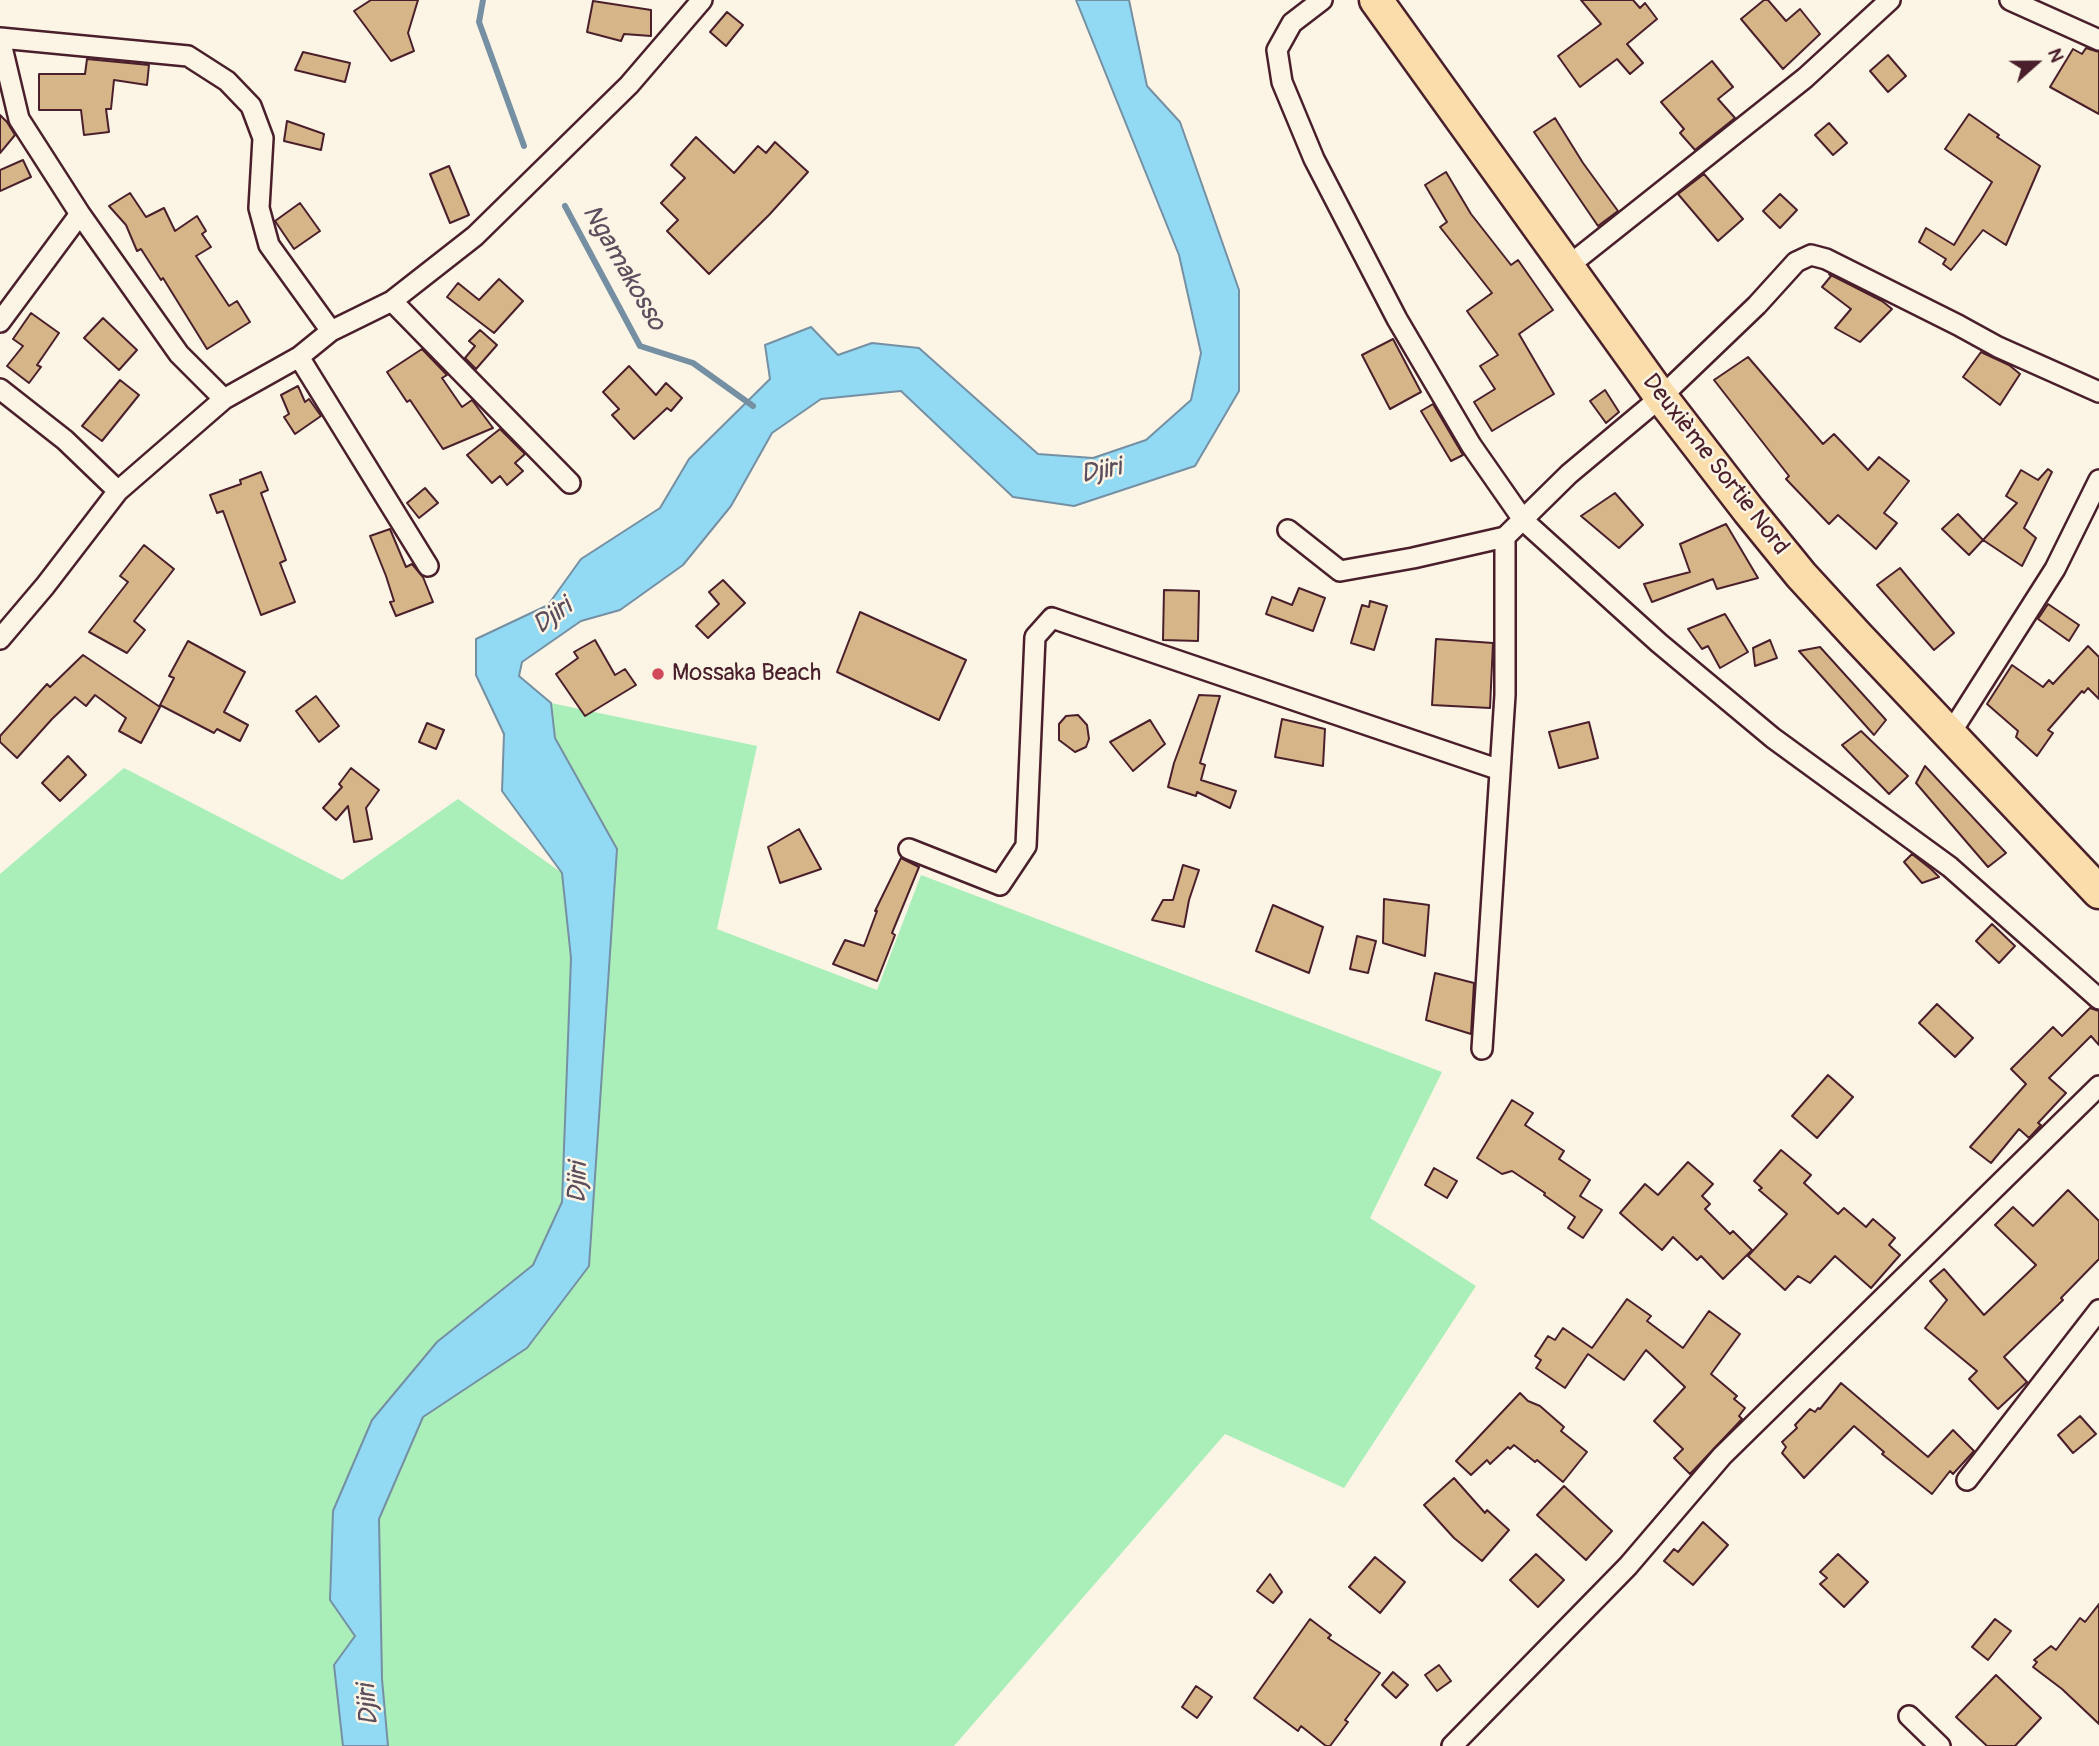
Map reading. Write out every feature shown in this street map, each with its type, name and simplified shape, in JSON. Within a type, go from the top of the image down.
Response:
[{"type":"main road","name":"Deuxième Sortie Nord","points":[[1376,0],[1705,457],[1801,575],[2099,892]]},
{"type":"street","points":[[0,639],[45,586],[118,491],[224,400],[299,356],[331,331],[392,301],[475,236],[629,85],[702,0]]},
{"type":"street","points":[[1322,0],[1292,23],[1277,50],[1282,82],[1314,159],[1398,319],[1471,445],[1524,521],[1659,643],[1763,729],[1950,867],[2099,999]]},
{"type":"street","points":[[1567,267],[1805,78],[1890,0]]},
{"type":"street","points":[[2010,0],[2099,40]]},
{"type":"street","points":[[224,400],[179,354],[80,214],[19,119],[0,38],[188,56],[227,80],[251,106],[263,138],[259,208],[269,244],[331,331]]},
{"type":"street","points":[[0,322],[80,214]]},
{"type":"street","points":[[1288,530],[1340,570],[1413,558],[1505,537],[1569,474],[1661,397],[1757,305],[1796,262],[1811,255],[1826,260],[1998,347],[2099,392]]},
{"type":"street","points":[[392,301],[570,482]]},
{"type":"street","points":[[299,356],[428,566]]},
{"type":"street","points":[[0,389],[65,440],[118,491]]},
{"type":"street","points":[[1950,734],[2055,569],[2099,480]]},
{"type":"street","points":[[1482,1049],[1505,695],[1505,537]]},
{"type":"street","points":[[909,849],[1000,886],[1026,846],[1035,637],[1052,618],[1500,770]]},
{"type":"street","points":[[1452,1746],[1628,1566],[1722,1456],[2099,1086]]},
{"type":"street","points":[[1967,1480],[2099,1310]]},
{"type":"street","points":[[1909,1716],[1940,1746]]},
{"type":"green space","points":[[551,703],[757,746],[717,929],[877,990],[921,875],[1442,1072],[1370,1218],[1476,1286],[1344,1488],[1225,1434],[954,1746],[388,1746],[382,1679],[379,1519],[423,1417],[527,1348],[589,1266],[617,849],[555,738]]},
{"type":"green space","points":[[124,768],[342,880],[458,799],[562,873],[571,958],[562,1202],[533,1265],[437,1342],[330,1600],[355,1636],[334,1665],[343,1746],[0,1746],[0,874]]},
{"type":"water","name":"Djiri","points":[[1076,0],[1129,0],[1147,86],[1180,122],[1239,290],[1239,391],[1195,466],[1074,506],[1013,497],[901,391],[821,399],[772,433],[731,506],[683,565],[620,610],[581,621],[522,662],[519,676],[551,703],[555,738],[617,849],[589,1266],[527,1348],[423,1417],[379,1519],[382,1679],[388,1746],[343,1746],[334,1665],[355,1636],[330,1600],[333,1511],[372,1420],[437,1342],[533,1265],[562,1202],[571,958],[562,873],[502,791],[504,734],[476,675],[476,639],[548,605],[581,559],[660,508],[689,459],[770,379],[765,345],[811,327],[838,355],[872,343],[919,348],[1038,454],[1093,458],[1146,440],[1191,400],[1201,353],[1179,255]]},
{"type":"building","points":[[371,0],[418,0],[408,33],[414,51],[391,61],[354,11]]},
{"type":"building","points":[[1581,0],[1633,0],[1640,8],[1645,3],[1657,19],[1627,44],[1643,63],[1630,74],[1617,59],[1580,87],[1558,56],[1601,24]]},
{"type":"building","points":[[1764,0],[1768,0],[1786,21],[1800,9],[1820,34],[1783,69],[1741,19]]},
{"type":"building","points":[[593,1],[651,10],[651,36],[624,34],[621,41],[587,32]]},
{"type":"building","points":[[727,12],[743,25],[726,46],[710,32]]},
{"type":"building","points":[[2086,48],[2099,52],[2099,114],[2050,87],[2073,49],[2082,54]]},
{"type":"building","points":[[303,52],[350,63],[345,82],[295,70]]},
{"type":"building","points":[[1888,55],[1906,76],[1888,92],[1870,71]]},
{"type":"building","points":[[87,59],[149,65],[147,85],[114,80],[111,109],[106,109],[109,132],[84,135],[81,110],[39,110],[39,74],[85,74]]},
{"type":"building","points":[[1712,61],[1733,87],[1718,99],[1735,118],[1695,150],[1680,133],[1684,129],[1661,102]]},
{"type":"building","points":[[1969,114],[2040,166],[2006,245],[1983,230],[1951,270],[1943,264],[1946,259],[1919,242],[1926,228],[1954,245],[1992,182],[1945,149]]},
{"type":"building","points":[[0,115],[15,135],[0,153]]},
{"type":"building","points":[[1555,118],[1618,211],[1598,226],[1534,132]]},
{"type":"building","points":[[287,121],[324,134],[321,150],[284,141]]},
{"type":"building","points":[[1829,123],[1847,143],[1833,155],[1815,135]]},
{"type":"building","points":[[696,137],[734,173],[758,146],[766,153],[775,142],[808,172],[709,274],[667,231],[678,220],[661,203],[685,178],[671,165]]},
{"type":"building","points":[[23,160],[31,177],[0,191],[0,170]]},
{"type":"building","points":[[449,166],[469,215],[450,223],[430,174]]},
{"type":"building","points":[[1446,172],[1471,214],[1511,265],[1518,260],[1553,310],[1519,334],[1554,394],[1492,431],[1474,402],[1495,389],[1480,366],[1498,355],[1467,311],[1492,293],[1440,227],[1447,222],[1425,185]]},
{"type":"building","points":[[1704,174],[1743,219],[1718,241],[1678,194]]},
{"type":"building","points":[[130,193],[146,217],[164,208],[175,231],[197,216],[206,231],[202,234],[211,247],[196,256],[229,306],[237,301],[250,322],[207,349],[163,278],[161,280],[141,249],[137,251],[126,225],[109,206]]},
{"type":"building","points":[[1780,194],[1797,210],[1780,228],[1763,211]]},
{"type":"building","points":[[300,203],[320,231],[294,249],[275,221]]},
{"type":"building","points":[[1829,274],[1882,301],[1892,309],[1860,342],[1835,328],[1851,309],[1822,287],[1831,276]]},
{"type":"building","points":[[499,279],[523,301],[494,333],[447,297],[458,283],[479,300]]},
{"type":"building","points":[[31,313],[59,333],[37,365],[41,367],[29,383],[7,366],[23,346],[13,339]]},
{"type":"building","points":[[103,318],[137,350],[119,370],[84,338]]},
{"type":"building","points":[[480,330],[497,345],[476,369],[465,358],[475,346],[469,341]]},
{"type":"building","points":[[1393,339],[1421,392],[1390,409],[1362,355]]},
{"type":"building","points":[[422,349],[447,375],[442,378],[462,407],[472,400],[493,428],[443,449],[410,400],[407,402],[387,372]]},
{"type":"building","points":[[1981,352],[2009,365],[2020,374],[2000,405],[1963,377]]},
{"type":"building","points":[[1748,357],[1823,444],[1834,434],[1868,470],[1879,457],[1909,481],[1884,513],[1897,523],[1876,549],[1838,515],[1829,524],[1786,479],[1789,476],[1714,380]]},
{"type":"building","points":[[629,366],[656,395],[666,383],[682,398],[671,411],[667,408],[634,439],[612,415],[619,409],[603,392]]},
{"type":"building","points":[[120,380],[139,395],[102,441],[82,426]]},
{"type":"building","points":[[298,386],[305,402],[309,399],[321,416],[295,434],[284,417],[289,414],[281,395]]},
{"type":"building","points":[[1605,390],[1619,412],[1606,423],[1590,401]]},
{"type":"building","points":[[1433,404],[1463,455],[1451,461],[1421,411]]},
{"type":"building","points":[[500,429],[525,454],[515,463],[523,471],[507,485],[500,476],[492,483],[467,455]]},
{"type":"building","points":[[2048,469],[2052,472],[2024,528],[2036,538],[2022,566],[1983,540],[2017,503],[2006,496],[2021,470],[2038,480]]},
{"type":"building","points":[[261,472],[268,490],[261,493],[286,560],[280,563],[295,602],[261,615],[223,511],[217,513],[210,495],[241,484],[240,480]]},
{"type":"building","points":[[425,488],[438,503],[419,518],[407,503]]},
{"type":"building","points":[[1615,493],[1643,525],[1619,548],[1581,516]]},
{"type":"building","points":[[1958,514],[1983,540],[1969,555],[1942,529]]},
{"type":"building","points":[[1726,524],[1758,578],[1717,589],[1713,579],[1652,602],[1644,584],[1690,572],[1680,544]]},
{"type":"building","points":[[390,529],[406,567],[412,564],[423,577],[433,602],[396,616],[390,602],[394,601],[386,576],[370,536]]},
{"type":"building","points":[[144,545],[174,569],[134,621],[145,630],[127,653],[89,632],[128,582],[120,576]]},
{"type":"building","points":[[1900,568],[1954,633],[1934,650],[1877,585]]},
{"type":"building","points":[[723,580],[745,603],[708,638],[696,626],[719,604],[709,592]]},
{"type":"building","points":[[1299,588],[1325,598],[1313,631],[1266,614],[1272,597],[1292,605]]},
{"type":"building","points":[[1164,590],[1199,591],[1198,641],[1163,640]]},
{"type":"building","points":[[1370,601],[1387,606],[1374,650],[1351,643],[1362,605],[1369,607]]},
{"type":"building","points":[[2048,604],[2079,625],[2069,641],[2038,619]]},
{"type":"building","points":[[860,612],[966,660],[939,720],[837,672]]},
{"type":"building","points":[[1725,614],[1748,652],[1720,668],[1708,646],[1702,649],[1688,629]]},
{"type":"building","points":[[1436,639],[1493,643],[1490,708],[1432,705]]},
{"type":"building","points":[[595,640],[615,675],[625,669],[636,685],[585,716],[556,674],[578,658],[574,652]]},
{"type":"building","points":[[1770,640],[1777,658],[1755,666],[1753,648]]},
{"type":"building","points":[[188,641],[245,672],[224,712],[248,725],[240,741],[217,729],[214,733],[160,705],[174,678],[169,676]]},
{"type":"building","points":[[2088,646],[2099,657],[2099,699],[2088,688],[2084,693],[2082,691],[2048,730],[2053,733],[2037,756],[2016,737],[2018,731],[1987,704],[2012,665],[2043,687],[2049,680],[2053,684]]},
{"type":"building","points":[[1820,647],[1886,720],[1874,735],[1799,651]]},
{"type":"building","points":[[83,655],[160,707],[141,743],[119,731],[126,718],[95,695],[86,706],[75,697],[17,758],[0,742],[0,736],[47,684],[50,687]]},
{"type":"building","points":[[1199,695],[1220,696],[1200,763],[1205,765],[1201,780],[1236,791],[1230,808],[1197,792],[1196,796],[1168,787]]},
{"type":"building","points":[[316,696],[339,726],[319,742],[296,711]]},
{"type":"building","points":[[1078,715],[1087,725],[1089,739],[1086,747],[1075,752],[1059,740],[1059,724],[1066,716]]},
{"type":"building","points":[[1282,719],[1325,729],[1323,766],[1275,757]]},
{"type":"building","points":[[1150,720],[1165,744],[1133,771],[1110,742]]},
{"type":"building","points":[[1589,722],[1598,758],[1559,768],[1549,732]]},
{"type":"building","points":[[427,723],[444,730],[436,749],[419,742]]},
{"type":"building","points":[[1861,731],[1908,776],[1889,794],[1842,745]]},
{"type":"building","points":[[68,756],[86,775],[60,801],[42,783]]},
{"type":"building","points":[[1925,766],[2006,853],[1988,867],[1916,783]]},
{"type":"building","points":[[351,768],[379,790],[366,808],[372,839],[354,842],[348,806],[336,820],[323,808],[342,787],[339,784]]},
{"type":"building","points":[[799,829],[821,869],[780,883],[768,847]]},
{"type":"building","points":[[1912,854],[1939,877],[1922,883],[1904,862]]},
{"type":"building","points":[[901,858],[919,867],[892,933],[895,935],[877,981],[833,964],[845,940],[864,946],[875,911]]},
{"type":"building","points":[[1183,865],[1199,870],[1184,927],[1152,920],[1163,900],[1173,900]]},
{"type":"building","points":[[1384,899],[1429,905],[1425,956],[1383,943]]},
{"type":"building","points":[[1273,905],[1323,927],[1309,973],[1256,951]]},
{"type":"building","points":[[1992,924],[2015,946],[1999,963],[1976,941]]},
{"type":"building","points":[[1357,936],[1376,941],[1368,973],[1350,969]]},
{"type":"building","points":[[1435,973],[1474,983],[1471,1034],[1426,1020]]},
{"type":"building","points":[[1937,1004],[1973,1038],[1955,1057],[1919,1023]]},
{"type":"building","points":[[2090,1008],[2099,1011],[2099,1045],[2091,1036],[2049,1078],[2066,1093],[2038,1123],[2041,1125],[2029,1138],[2019,1129],[1991,1163],[1970,1147],[2026,1084],[2011,1069],[2053,1027],[2062,1036]]},
{"type":"building","points":[[1828,1075],[1853,1097],[1817,1138],[1792,1116]]},
{"type":"building","points":[[1512,1100],[1533,1113],[1525,1125],[1564,1151],[1559,1159],[1590,1180],[1580,1196],[1602,1210],[1583,1238],[1568,1228],[1575,1217],[1544,1195],[1545,1193],[1512,1171],[1502,1174],[1477,1158]]},
{"type":"building","points":[[1781,1150],[1811,1175],[1804,1183],[1838,1214],[1844,1208],[1866,1227],[1873,1219],[1895,1238],[1889,1245],[1900,1255],[1871,1288],[1835,1256],[1810,1283],[1798,1276],[1785,1290],[1748,1256],[1787,1214],[1759,1190],[1762,1188],[1754,1181]]},
{"type":"building","points":[[1688,1162],[1713,1184],[1702,1196],[1710,1204],[1705,1209],[1730,1234],[1733,1231],[1752,1250],[1723,1279],[1701,1256],[1697,1260],[1673,1237],[1662,1250],[1620,1213],[1645,1184],[1658,1195]]},
{"type":"building","points":[[1434,1168],[1457,1181],[1447,1198],[1425,1185]]},
{"type":"building","points":[[2068,1190],[2099,1221],[2099,1259],[2061,1298],[2063,1300],[2004,1357],[2027,1382],[1998,1409],[1969,1379],[1977,1371],[1925,1328],[1947,1300],[1930,1281],[1944,1269],[1984,1315],[2036,1265],[1995,1225],[2013,1207],[2033,1226]]},
{"type":"building","points":[[1627,1299],[1651,1316],[1647,1321],[1683,1348],[1709,1311],[1740,1334],[1711,1374],[1737,1396],[1734,1399],[1745,1408],[1739,1416],[1742,1419],[1690,1474],[1674,1458],[1683,1449],[1654,1421],[1685,1387],[1646,1350],[1624,1380],[1588,1354],[1565,1388],[1536,1368],[1541,1360],[1535,1356],[1548,1336],[1555,1340],[1563,1328],[1592,1348]]},
{"type":"building","points":[[1841,1383],[1928,1457],[1953,1430],[1974,1451],[1953,1474],[1950,1471],[1932,1494],[1882,1454],[1884,1452],[1854,1426],[1804,1478],[1782,1453],[1786,1447],[1782,1442],[1797,1428],[1795,1425],[1810,1409],[1815,1412],[1820,1409]]},
{"type":"building","points":[[1520,1393],[1564,1427],[1561,1431],[1587,1452],[1563,1482],[1514,1445],[1510,1449],[1508,1447],[1490,1464],[1487,1460],[1471,1475],[1456,1461]]},
{"type":"building","points":[[2080,1416],[2096,1434],[2073,1453],[2058,1435]]},
{"type":"building","points":[[1454,1478],[1485,1513],[1487,1510],[1509,1530],[1482,1561],[1454,1538],[1424,1505]]},
{"type":"building","points":[[1564,1486],[1612,1531],[1586,1560],[1537,1515]]},
{"type":"building","points":[[1703,1522],[1728,1545],[1693,1585],[1664,1561],[1674,1549],[1678,1552]]},
{"type":"building","points":[[1536,1554],[1564,1580],[1538,1607],[1510,1580]]},
{"type":"building","points":[[1838,1554],[1868,1582],[1844,1607],[1820,1584],[1827,1578],[1820,1572]]},
{"type":"building","points":[[1375,1557],[1405,1582],[1380,1613],[1349,1587]]},
{"type":"building","points":[[1270,1574],[1282,1592],[1273,1603],[1257,1591]]},
{"type":"building","points":[[2099,1604],[2099,1724],[2062,1689],[2033,1667],[2037,1662],[2034,1660],[2051,1646],[2056,1650],[2080,1618],[2085,1622]]},
{"type":"building","points":[[1310,1619],[1331,1635],[1328,1638],[1380,1673],[1345,1720],[1348,1722],[1330,1746],[1326,1746],[1301,1726],[1298,1731],[1254,1698]]},
{"type":"building","points":[[1995,1619],[2011,1631],[1988,1660],[1972,1647]]},
{"type":"building","points":[[1439,1665],[1451,1681],[1437,1691],[1425,1675]]},
{"type":"building","points":[[1393,1672],[1408,1685],[1396,1698],[1382,1685]]},
{"type":"building","points":[[1996,1675],[2041,1718],[2015,1746],[1987,1746],[1956,1717]]},
{"type":"building","points":[[1196,1686],[1212,1697],[1197,1718],[1182,1707]]},
{"type":"waterway","name":"Ngamakosso","points":[[483,0],[479,22],[524,146]]},
{"type":"waterway","name":"Ngamakosso","points":[[565,206],[640,346],[693,363],[753,406]]},
{"type":"place","name":"Mossaka Beach","points":[[658,674]]}]
